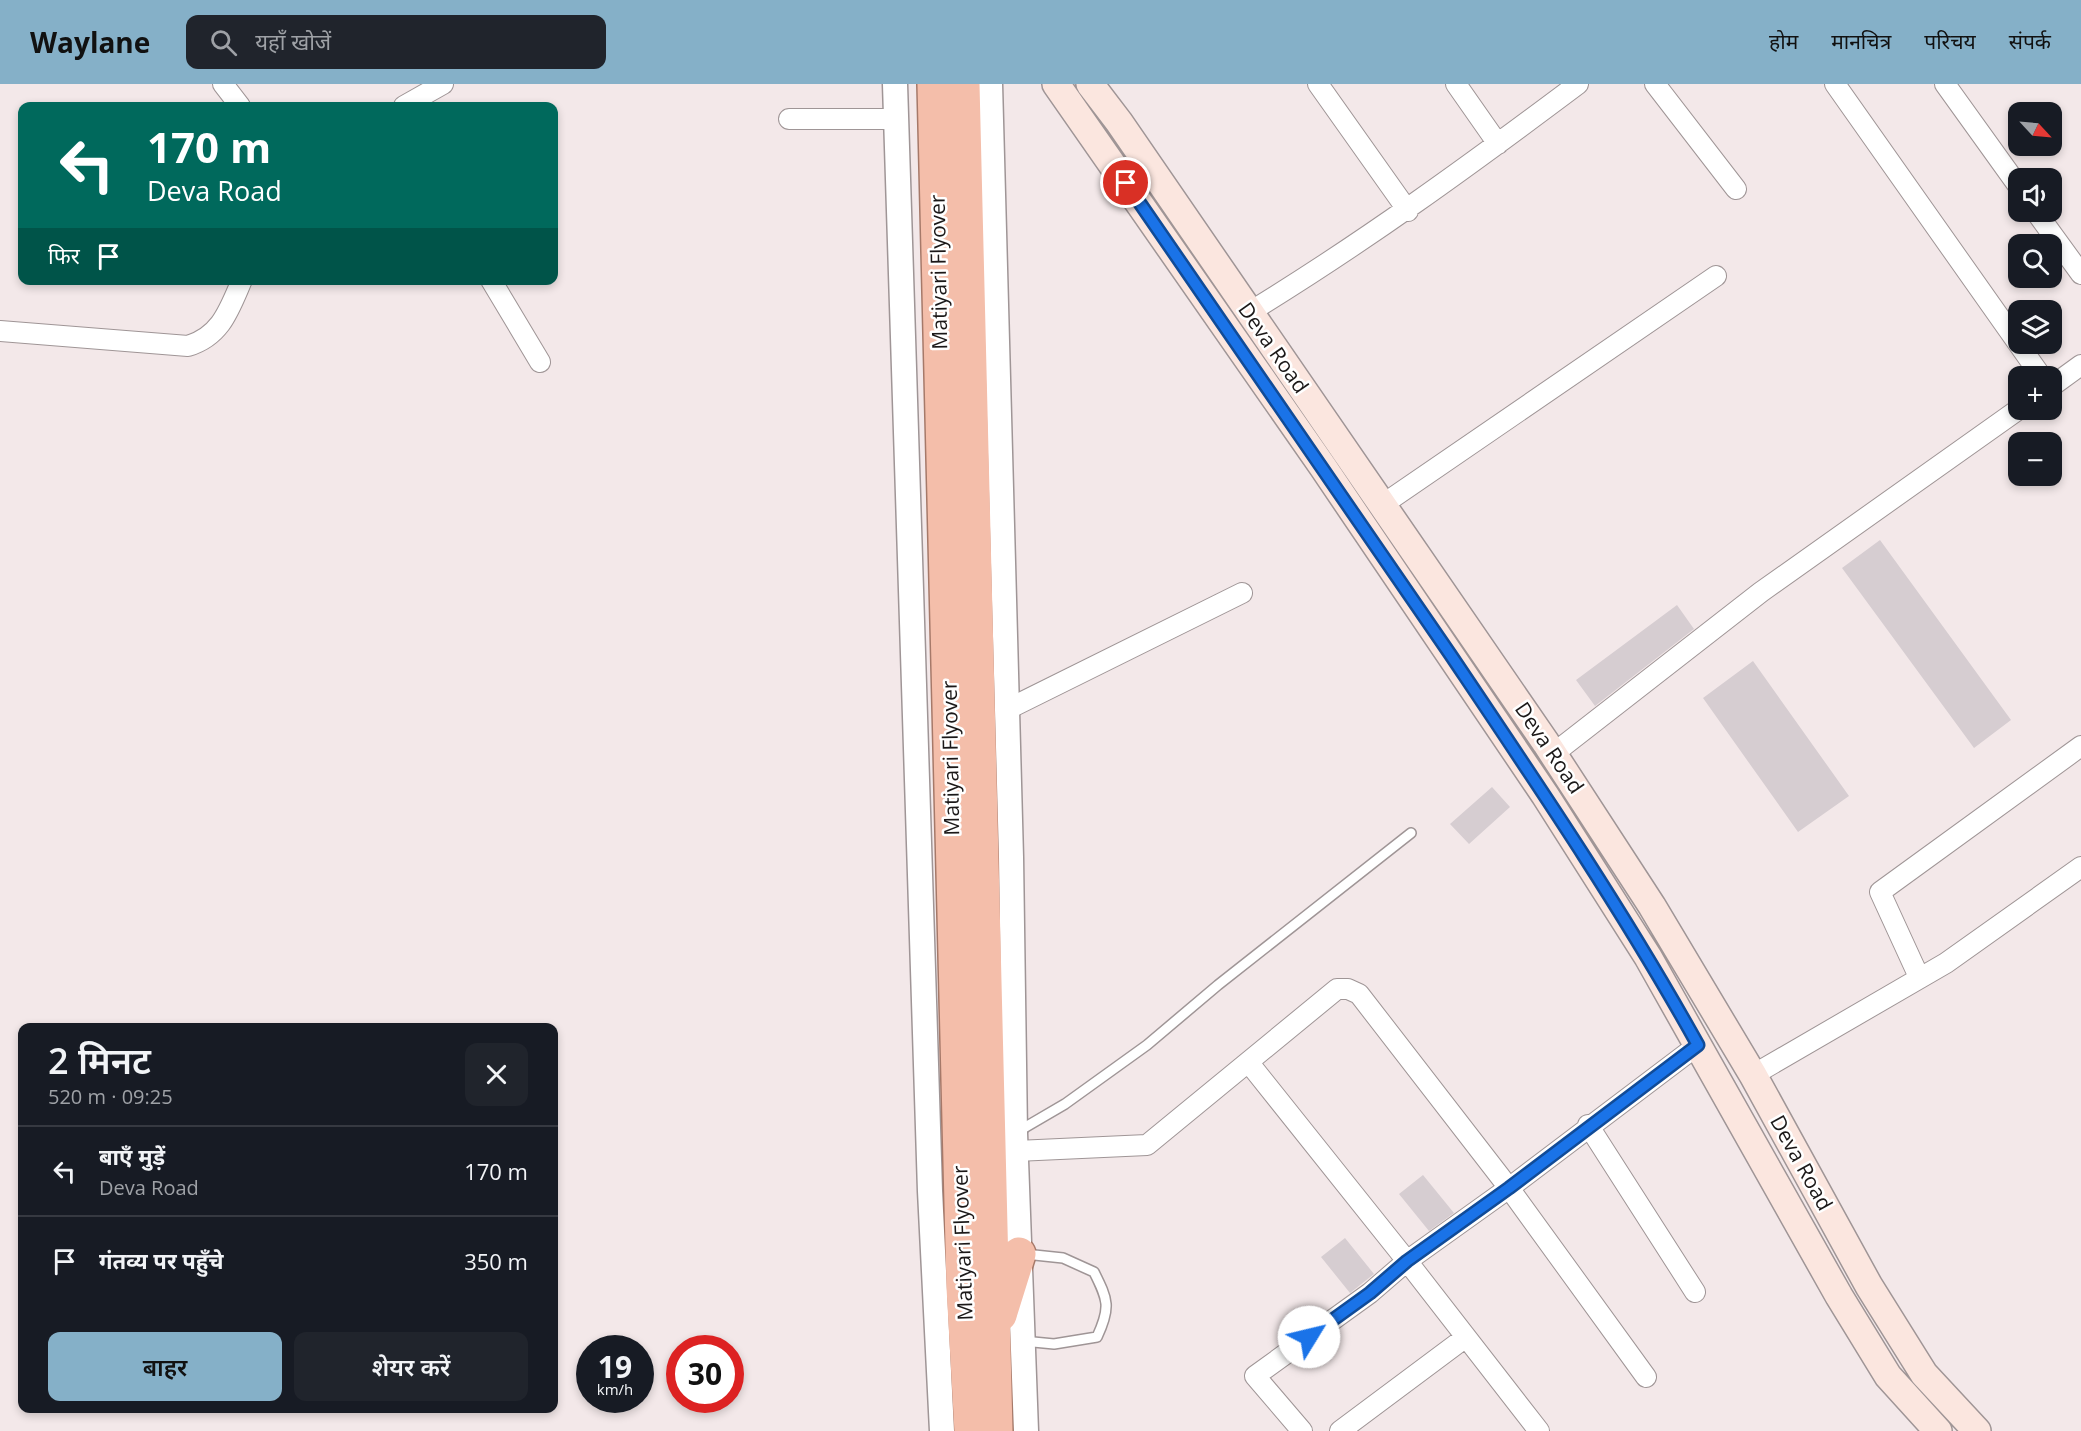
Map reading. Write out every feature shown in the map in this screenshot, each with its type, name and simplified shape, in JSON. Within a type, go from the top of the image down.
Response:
[{"type":"highway","name":"Matiyari Flyover","points":[[934,84],[977,1284],[1008,1340],[996,1431]]},
{"type":"highway","name":"Matiyari Flyover","points":[[963,84],[977,1284],[971,1431]]},
{"type":"highway","points":[[1008,1340],[1019,1254]]},
{"type":"main road","name":"Deva Road","points":[[1056,84],[1323,466],[1545,795],[1648,957],[1845,1306],[1888,1376],[1938,1431]]},
{"type":"main road","name":"Deva Road","points":[[1090,84],[1119,122],[1553,754],[1652,906],[1753,1075],[1869,1286],[1924,1374],[1977,1431]]},
{"type":"street","points":[[223,84],[237,102]]},
{"type":"street","points":[[895,84],[930,1179],[942,1431]]},
{"type":"street","points":[[990,84],[1019,1254]]},
{"type":"street","points":[[1318,84],[1408,211]]},
{"type":"street","points":[[1456,84],[1498,144]]},
{"type":"street","points":[[1248,313],[1335,260],[1408,211],[1578,84]]},
{"type":"street","points":[[1654,84],[1736,189]]},
{"type":"street","points":[[1835,84],[2034,366]]},
{"type":"street","points":[[1945,84],[2008,173]]},
{"type":"street","points":[[410,102],[436,85]]},
{"type":"street","points":[[789,119],[895,119]]},
{"type":"street","points":[[2043,222],[2081,274]]},
{"type":"street","points":[[1382,505],[1716,276]]},
{"type":"street","points":[[0,331],[68,339],[188,346],[205,341],[219,327],[240,285]]},
{"type":"street","points":[[493,285],[540,363]]},
{"type":"street","points":[[2062,379],[2081,365]]},
{"type":"street","points":[[1553,754],[1761,592],[2008,417]]},
{"type":"street","points":[[1006,710],[1242,593]]},
{"type":"street","points":[[1919,977],[1880,892],[2081,746]]},
{"type":"street","points":[[1753,1075],[1946,963],[2081,867]]},
{"type":"street","points":[[1016,1142],[1147,1145],[1337,989],[1348,989],[1359,994],[1509,1188],[1646,1377]]},
{"type":"street","points":[[1302,1431],[1256,1376],[1370,1293],[1407,1261],[1509,1188],[1588,1125],[1698,1045]]},
{"type":"street","points":[[1249,1063],[1466,1337],[1530,1428]]},
{"type":"street","points":[[1588,1125],[1695,1292]]},
{"type":"street","points":[[1340,1431],[1466,1337]]},
{"type":"street","points":[[1008,1340],[1026,1431]]},
{"type":"lane","points":[[1016,1142],[1147,1045],[1218,985],[1411,833]]},
{"type":"lane","points":[[1008,1340],[1054,1344],[1097,1337],[1103,1323],[1107,1300],[1094,1272],[1063,1258],[1042,1254],[1019,1254]]},
{"type":"building","points":[[1880,540],[2011,720],[1974,748],[1842,568]]},
{"type":"building","points":[[1677,605],[1694,629],[1595,706],[1576,680]]},
{"type":"building","points":[[1753,661],[1849,796],[1798,832],[1703,698]]},
{"type":"building","points":[[1492,787],[1510,807],[1469,844],[1450,824]]},
{"type":"building","points":[[1423,1175],[1454,1213],[1429,1231],[1399,1194]]},
{"type":"building","points":[[1345,1238],[1374,1274],[1350,1293],[1321,1257]]},
{"type":"route","points":[[1126,183],[1323,466],[1545,795],[1648,957],[1698,1045],[1588,1125],[1509,1188],[1407,1261],[1370,1293],[1309,1337]]}]
